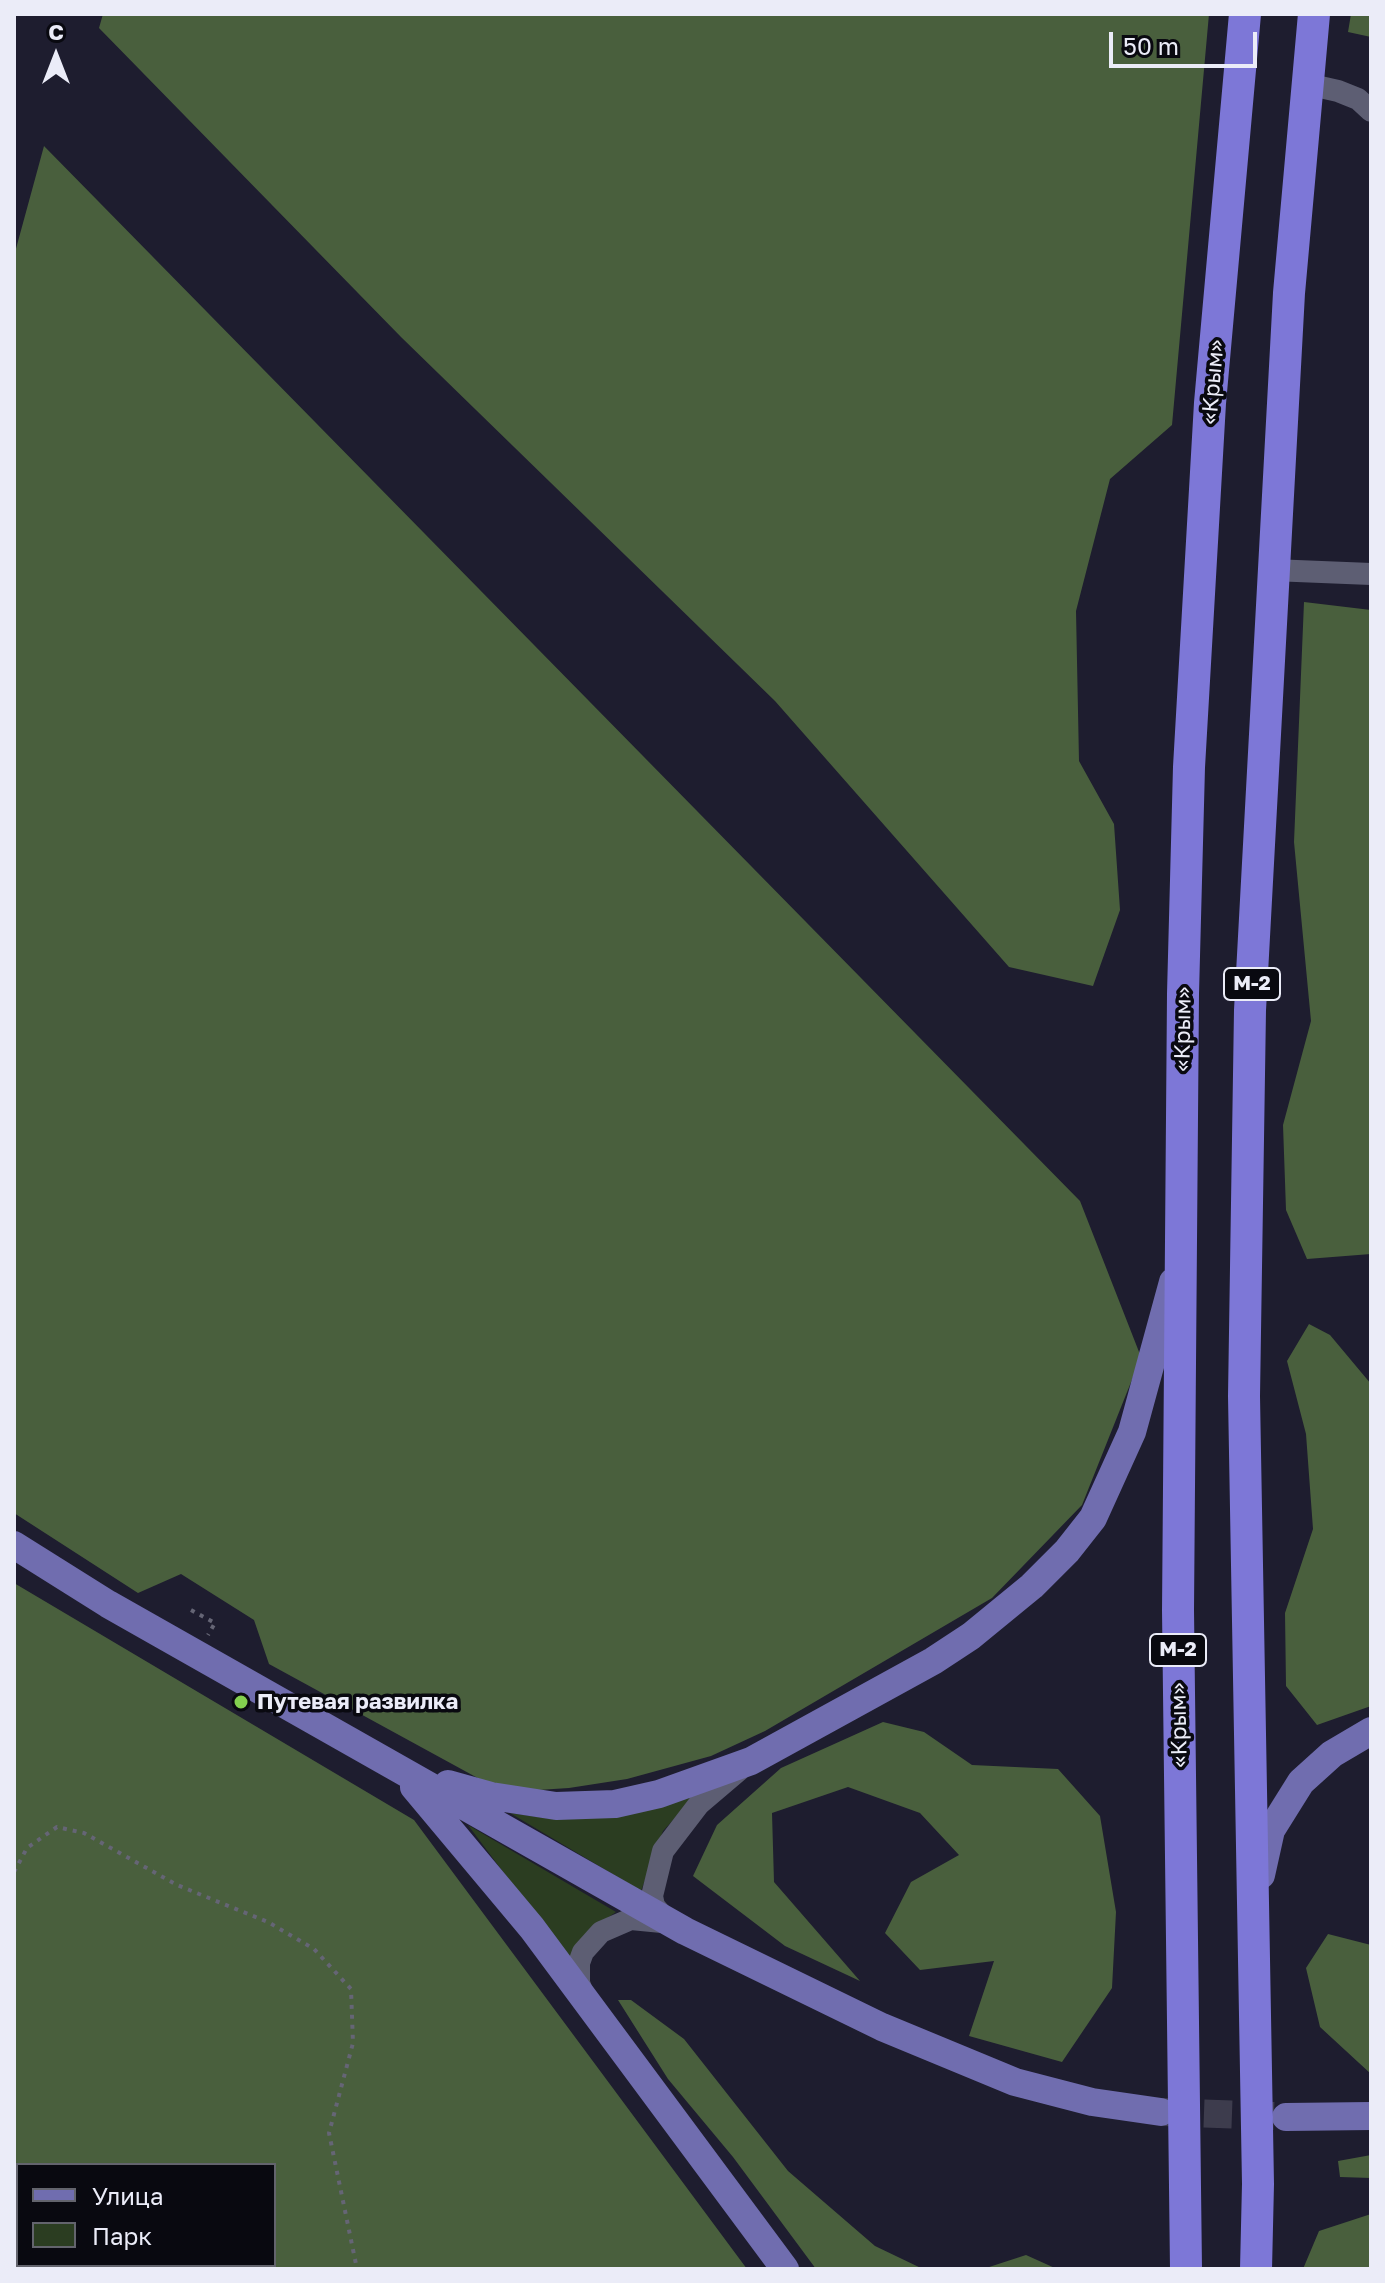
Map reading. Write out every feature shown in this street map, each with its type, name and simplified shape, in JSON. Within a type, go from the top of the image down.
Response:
[{"type":"highway","name":"«Крым»","points":[[1186,2269],[1188,2185],[1178,1610],[1189,767],[1210,403],[1245,14]]},
{"type":"highway","name":"М-2","points":[[1256,2269],[1258,2184],[1245,1365],[1250,1010],[1289,293],[1312,30]]},
{"type":"main road","points":[[1312,30],[1321,14]]},
{"type":"main road","points":[[398,1768],[491,1796],[574,1806],[615,1804],[659,1794],[751,1761],[946,1652],[1000,1614],[1067,1551],[1093,1518],[1122,1459],[1148,1382],[1181,1254]]},
{"type":"main road","points":[[14,1545],[108,1604],[668,1922],[882,2027],[1015,2082],[1092,2102],[1161,2112]]},
{"type":"main road","points":[[1252,1955],[1262,1858],[1281,1812],[1301,1782],[1320,1764],[1371,1731]]},
{"type":"main road","points":[[398,1768],[532,1928],[785,2269]]},
{"type":"main road","points":[[1286,2117],[1371,2116]]},
{"type":"street","points":[[1307,84],[1358,99],[1371,111]]},
{"type":"street","points":[[1272,570],[1371,574]]},
{"type":"street","points":[[668,1922],[654,1906],[652,1896],[663,1851],[699,1804],[751,1761]]},
{"type":"street","points":[[587,2003],[578,1973],[583,1952],[590,1942],[622,1921],[668,1922]]},
{"type":"path","points":[[14,1872],[27,1848],[57,1827],[84,1833],[177,1885],[268,1922],[314,1949],[351,1989],[353,2043],[329,2133],[357,2269]]},
{"type":"green space","points":[[103,14],[1209,14],[1172,425],[1110,479],[1076,611],[1079,761],[1114,824],[1120,910],[1093,986],[1009,967],[775,701],[401,337],[99,28]]},
{"type":"green space","points":[[1351,14],[1371,14],[1371,37],[1348,32]]},
{"type":"green space","points":[[44,146],[1080,1201],[1141,1357],[1082,1505],[992,1598],[765,1731],[711,1756],[627,1779],[569,1788],[538,1790],[485,1782],[269,1664],[254,1620],[181,1574],[138,1593],[14,1513],[14,256]]},
{"type":"green space","points":[[1304,602],[1371,610],[1371,1254],[1307,1259],[1286,1210],[1283,1125],[1311,1021],[1294,842]]},
{"type":"green space","points":[[1309,1324],[1330,1335],[1371,1384],[1371,1706],[1317,1725],[1286,1686],[1285,1613],[1313,1529],[1306,1434],[1287,1361]]},
{"type":"green space","points":[[14,1583],[414,1820],[747,2269],[14,2269]]},
{"type":"green space","points":[[883,1722],[924,1732],[972,1765],[1058,1769],[1100,1816],[1116,1912],[1112,1988],[1062,2062],[969,2036],[994,1961],[920,1970],[885,1933],[911,1882],[959,1855],[920,1813],[848,1787],[772,1813],[774,1882],[860,1981],[785,1946],[693,1876],[717,1825],[781,1768]]},
{"type":"green space","points":[[698,1793],[663,1831],[641,1891],[510,1813],[552,1819]]},
{"type":"green space","points":[[468,1825],[616,1912],[606,1919],[572,1964]]},
{"type":"green space","points":[[1328,1934],[1371,1945],[1371,2074],[1320,2027],[1306,1968]]},
{"type":"green space","points":[[618,2000],[631,2000],[684,2039],[788,2171],[875,2246],[923,2269],[816,2269],[733,2157],[668,2079]]},
{"type":"green space","points":[[1371,2155],[1371,2178],[1340,2177],[1338,2161]]},
{"type":"green space","points":[[1371,2214],[1371,2269],[1303,2269],[1319,2231]]},
{"type":"green space","points":[[1026,2255],[1057,2269],[983,2269]]},
{"type":"tunnel","points":[[1162,2112],[1276,2116]]},
{"type":"place","name":"Путевая развилка","points":[[241,1702]]}]
